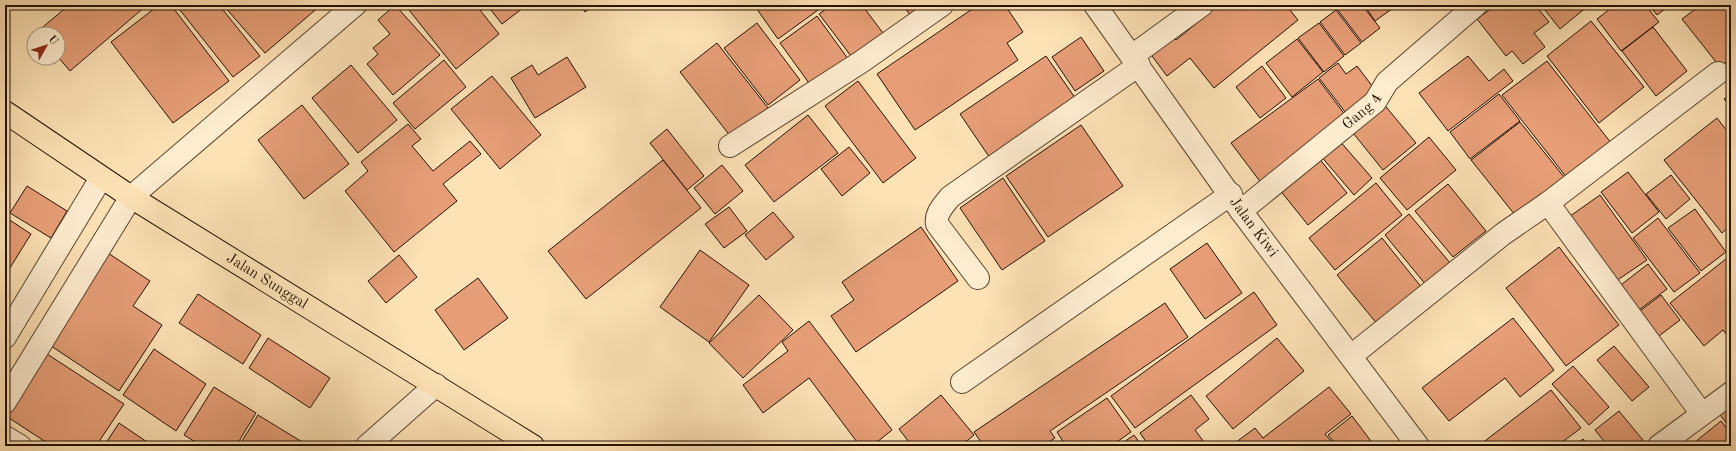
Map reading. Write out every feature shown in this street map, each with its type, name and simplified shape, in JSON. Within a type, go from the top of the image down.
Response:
[{"type":"main road","name":"Jalan Sunggal","points":[[5,112],[131,197],[533,446]]},
{"type":"street","points":[[5,402],[131,197],[356,5]]},
{"type":"street","points":[[730,146],[861,62],[942,5]]},
{"type":"street","name":"Jalan Kiwi","points":[[1096,5],[1236,203],[1418,446]]},
{"type":"street","points":[[978,278],[937,224],[937,215],[950,197],[1136,61],[1202,5]]},
{"type":"street","name":"Gang 4","points":[[962,382],[1236,203],[1375,102],[1387,82],[1476,5]]},
{"type":"street","points":[[1351,356],[1503,234],[1548,203],[1718,73]]},
{"type":"street","points":[[5,337],[101,178]]},
{"type":"street","points":[[1548,203],[1702,414]]},
{"type":"street","points":[[18,315],[47,332]]},
{"type":"street","points":[[367,446],[436,385]]},
{"type":"street","points":[[1659,446],[1731,393]]},
{"type":"street","points":[[5,437],[20,446]]},
{"type":"building","points":[[69,5],[147,5],[70,71],[66,66],[66,26],[44,26]]},
{"type":"building","points":[[159,5],[171,5],[229,81],[173,123],[111,42]]},
{"type":"building","points":[[176,5],[219,5],[260,56],[233,77]]},
{"type":"building","points":[[223,5],[321,5],[265,53]]},
{"type":"building","points":[[395,5],[440,55],[393,95],[367,64],[378,54],[373,48],[390,34],[378,20]]},
{"type":"building","points":[[405,5],[476,5],[499,34],[456,69]]},
{"type":"building","points":[[487,5],[527,5],[502,24]]},
{"type":"building","points":[[579,5],[594,5],[585,12]]},
{"type":"building","points":[[754,5],[825,5],[778,39]]},
{"type":"building","points":[[832,5],[862,5],[886,37],[854,60],[819,14]]},
{"type":"building","points":[[903,5],[938,5],[915,22]]},
{"type":"building","points":[[978,5],[1005,5],[1023,32],[1007,43],[1018,60],[915,130],[877,74]]},
{"type":"building","points":[[1219,5],[1286,5],[1298,20],[1214,88],[1190,58],[1167,76],[1149,52],[1171,34],[1176,40]]},
{"type":"building","points":[[1342,5],[1362,5],[1380,28],[1362,42],[1337,9]]},
{"type":"building","points":[[1364,5],[1395,5],[1396,6],[1375,21]]},
{"type":"building","points":[[1496,5],[1535,5],[1549,22],[1534,33],[1545,47],[1523,64],[1512,51],[1506,56],[1477,19]]},
{"type":"building","points":[[1541,5],[1589,5],[1560,29]]},
{"type":"building","points":[[1615,5],[1645,5],[1659,22],[1621,51],[1597,19]]},
{"type":"building","points":[[1649,5],[1670,5],[1657,15]]},
{"type":"building","points":[[1701,5],[1725,5],[1731,12],[1731,58],[1720,67],[1682,19]]},
{"type":"building","points":[[1336,10],[1361,43],[1345,55],[1320,22]]},
{"type":"building","points":[[817,16],[851,63],[814,90],[780,43]]},
{"type":"building","points":[[1591,21],[1644,87],[1599,123],[1547,56]]},
{"type":"building","points":[[757,23],[800,80],[768,105],[724,48]]},
{"type":"building","points":[[1319,23],[1344,56],[1324,72],[1298,38]]},
{"type":"building","points":[[1653,27],[1687,71],[1656,96],[1622,51]]},
{"type":"building","points":[[1081,37],[1104,71],[1075,91],[1052,57]]},
{"type":"building","points":[[1297,39],[1323,72],[1292,97],[1266,63]]},
{"type":"building","points":[[717,43],[772,113],[735,142],[680,72]]},
{"type":"building","points":[[1046,56],[1078,102],[992,161],[960,114]]},
{"type":"building","points":[[1468,56],[1489,81],[1504,69],[1513,81],[1448,131],[1419,93]]},
{"type":"building","points":[[567,57],[586,87],[535,118],[511,78],[532,65],[538,75]]},
{"type":"building","points":[[444,60],[466,87],[415,129],[393,103]]},
{"type":"building","points":[[1547,61],[1615,148],[1571,183],[1502,95]]},
{"type":"building","points":[[1338,63],[1346,74],[1357,66],[1379,95],[1349,117],[1319,78]]},
{"type":"building","points":[[351,65],[397,120],[358,153],[312,98]]},
{"type":"building","points":[[1262,66],[1286,98],[1260,118],[1236,87]]},
{"type":"building","points":[[492,76],[541,135],[500,169],[451,109]]},
{"type":"building","points":[[1318,79],[1349,120],[1262,184],[1231,143]]},
{"type":"building","points":[[858,81],[916,158],[883,183],[825,106]]},
{"type":"building","points":[[1499,94],[1520,121],[1470,159],[1450,132]]},
{"type":"building","points":[[1731,94],[1731,107],[1724,99]]},
{"type":"building","points":[[1382,102],[1416,143],[1383,170],[1349,128]]},
{"type":"building","points":[[302,105],[349,164],[304,199],[258,140]]},
{"type":"building","points":[[808,115],[838,153],[774,202],[745,165]]},
{"type":"building","points":[[1717,118],[1731,136],[1731,225],[1722,233],[1664,160]]},
{"type":"building","points":[[1520,122],[1568,182],[1519,220],[1471,160]]},
{"type":"building","points":[[408,124],[421,139],[412,146],[433,171],[470,141],[481,154],[443,184],[457,201],[394,252],[345,191],[368,171],[361,162]]},
{"type":"building","points":[[1081,125],[1123,186],[1048,237],[1006,176]]},
{"type":"building","points":[[667,129],[704,176],[687,190],[650,143]]},
{"type":"building","points":[[1429,137],[1456,170],[1407,210],[1380,178]]},
{"type":"building","points":[[1338,139],[1372,178],[1354,195],[1320,155]]},
{"type":"building","points":[[849,147],[870,173],[842,196],[821,169]]},
{"type":"building","points":[[1318,157],[1347,193],[1308,225],[1279,189]]},
{"type":"building","points":[[663,160],[701,208],[586,299],[548,251]]},
{"type":"building","points":[[722,165],[743,191],[715,214],[694,188]]},
{"type":"building","points":[[1628,172],[1659,212],[1632,233],[1601,192]]},
{"type":"building","points":[[1671,175],[1690,199],[1666,219],[1646,194]]},
{"type":"building","points":[[1003,178],[1045,241],[1002,270],[960,208]]},
{"type":"building","points":[[1376,183],[1402,215],[1335,270],[1309,238]]},
{"type":"building","points":[[1448,184],[1486,231],[1453,257],[1415,211]]},
{"type":"building","points":[[27,186],[67,211],[51,238],[10,213]]},
{"type":"building","points":[[1600,195],[1647,260],[1613,283],[1566,219]]},
{"type":"building","points":[[729,207],[747,231],[724,248],[705,224]]},
{"type":"building","points":[[1695,209],[1726,252],[1701,271],[1668,228]]},
{"type":"building","points":[[773,212],[794,237],[766,260],[745,235]]},
{"type":"building","points":[[1409,214],[1456,270],[1431,291],[1385,235]]},
{"type":"building","points":[[5,217],[31,234],[8,271],[5,269]]},
{"type":"building","points":[[1658,218],[1700,273],[1674,292],[1633,238]]},
{"type":"building","points":[[921,227],[958,281],[856,352],[831,316],[854,300],[842,282]]},
{"type":"building","points":[[1382,238],[1422,288],[1378,325],[1337,275]]},
{"type":"building","points":[[1207,243],[1242,293],[1205,319],[1170,269]]},
{"type":"building","points":[[1559,247],[1619,325],[1566,366],[1506,288]]},
{"type":"building","points":[[700,250],[749,285],[709,342],[660,307]]},
{"type":"building","points":[[108,253],[150,281],[133,306],[162,325],[119,391],[48,344]]},
{"type":"building","points":[[399,255],[417,277],[386,303],[368,281]]},
{"type":"building","points":[[1731,255],[1731,340],[1723,330],[1704,346],[1670,303]]},
{"type":"building","points":[[1648,264],[1667,289],[1635,313],[1617,288]]},
{"type":"building","points":[[478,278],[508,318],[464,350],[435,310]]},
{"type":"building","points":[[1254,292],[1277,325],[1135,428],[1111,396]]},
{"type":"building","points":[[198,294],[261,335],[243,364],[179,323]]},
{"type":"building","points":[[759,295],[793,330],[743,378],[709,343]]},
{"type":"building","points":[[1661,295],[1680,320],[1655,339],[1636,314]]},
{"type":"building","points":[[1165,303],[1188,337],[1050,431],[1055,438],[1043,446],[984,446],[974,432]]},
{"type":"building","points":[[1513,318],[1554,370],[1520,397],[1505,378],[1449,421],[1422,388]]},
{"type":"building","points":[[809,321],[892,430],[872,446],[860,446],[809,378],[763,413],[743,385],[788,351],[782,342]]},
{"type":"building","points":[[268,338],[330,378],[310,408],[249,368]]},
{"type":"building","points":[[1277,338],[1304,371],[1233,429],[1206,396]]},
{"type":"building","points":[[1614,346],[1649,387],[1632,401],[1597,360]]},
{"type":"building","points":[[154,349],[206,384],[176,431],[123,395]]},
{"type":"building","points":[[47,354],[124,404],[96,446],[52,446],[6,416]]},
{"type":"building","points":[[1573,366],[1609,407],[1589,425],[1552,384]]},
{"type":"building","points":[[214,387],[256,413],[236,446],[202,446],[184,435]]},
{"type":"building","points":[[1329,387],[1351,414],[1325,434],[1335,446],[1231,446],[1255,428],[1263,438]]},
{"type":"building","points":[[1551,390],[1581,428],[1557,446],[1482,446],[1481,444]]},
{"type":"building","points":[[941,395],[974,435],[961,446],[912,446],[899,429]]},
{"type":"building","points":[[1191,395],[1209,419],[1195,430],[1207,446],[1149,446],[1140,433]]},
{"type":"building","points":[[1107,398],[1131,432],[1111,446],[1066,446],[1057,432]]},
{"type":"building","points":[[1731,401],[1731,429],[1717,411]]},
{"type":"building","points":[[1619,411],[1647,446],[1608,446],[1595,430]]},
{"type":"building","points":[[258,415],[304,443],[302,446],[239,446]]},
{"type":"building","points":[[1352,416],[1374,445],[1337,446],[1328,435]]},
{"type":"building","points":[[1721,421],[1731,434],[1731,446],[1690,446]]},
{"type":"building","points":[[119,423],[153,446],[104,446]]},
{"type":"building","points":[[1134,435],[1142,446],[1118,446]]},
{"type":"building","points":[[1583,439],[1589,446],[1574,446]]}]
